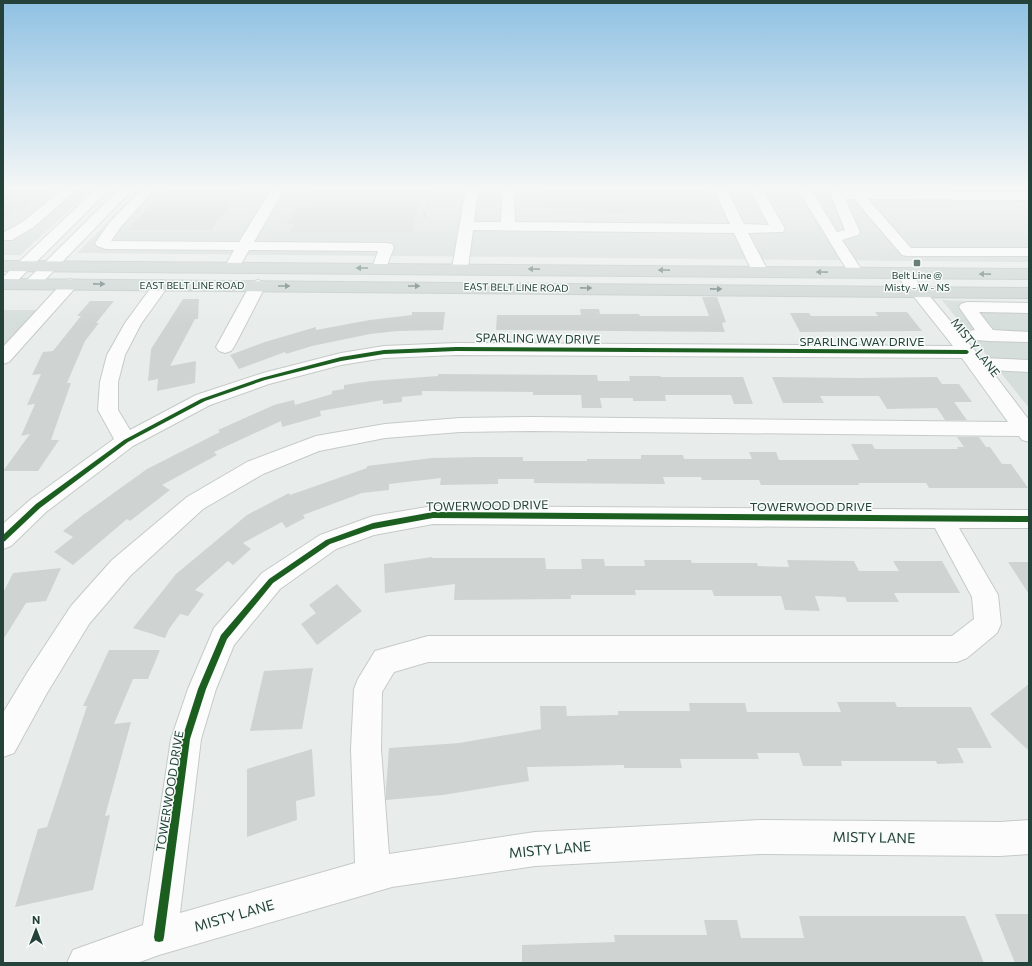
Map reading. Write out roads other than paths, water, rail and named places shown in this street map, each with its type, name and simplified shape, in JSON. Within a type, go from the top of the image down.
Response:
[{"type":"main road","name":"EAST BELT LINE ROAD","points":[[3,266],[460,268],[1029,274]]},
{"type":"main road","points":[[457,287],[460,268]]},
{"type":"main road","name":"EAST BELT LINE ROAD","points":[[4,284],[918,291],[983,292],[1026,296]]},
{"type":"street","points":[[4,240],[15,233]]},
{"type":"street","points":[[4,284],[58,233]]},
{"type":"street","points":[[32,284],[82,233]]},
{"type":"street","points":[[109,233],[102,243],[106,245],[387,247],[380,268]]},
{"type":"street","points":[[232,268],[252,233]]},
{"type":"street","points":[[460,268],[467,233]]},
{"type":"street","points":[[740,233],[760,271]]},
{"type":"street","points":[[831,233],[855,272]]},
{"type":"street","points":[[834,238],[850,233]]},
{"type":"street","points":[[891,233],[907,252],[1029,252]]},
{"type":"street","name":"MISTY LANE","points":[[903,273],[1027,431]]},
{"type":"street","points":[[3,358],[70,284]]},
{"type":"street","points":[[126,441],[108,410],[109,382],[116,355],[133,323],[161,285]]},
{"type":"street","points":[[225,347],[258,285]]},
{"type":"street","points":[[983,292],[996,307]]},
{"type":"street","points":[[988,336],[967,307],[1029,308]]},
{"type":"street","points":[[952,334],[1029,337]]},
{"type":"street","name":"SPARLING WAY DRIVE","points":[[3,540],[38,506],[126,441],[203,400],[263,379],[341,359],[384,352],[456,348],[971,358],[1029,366]]},
{"type":"street","points":[[3,742],[36,683],[80,615],[121,568],[195,503],[255,468],[316,444],[385,431],[460,425],[532,424],[1027,431]]},
{"type":"street","name":"TOWERWOOD DRIVE","points":[[159,937],[186,739],[202,689],[218,650],[224,637],[271,581],[328,542],[373,526],[433,515],[1029,519]]},
{"type":"street","points":[[373,876],[366,749],[368,689],[385,661],[428,649],[957,649],[988,624],[985,595],[941,518]]},
{"type":"street","name":"MISTY LANE","points":[[86,963],[159,937],[392,870],[535,849],[760,837],[864,837],[1000,840],[1029,837]]},
{"type":"place","name":"Belt Line @ Misty - W - NS","points":[[917,263]]}]
